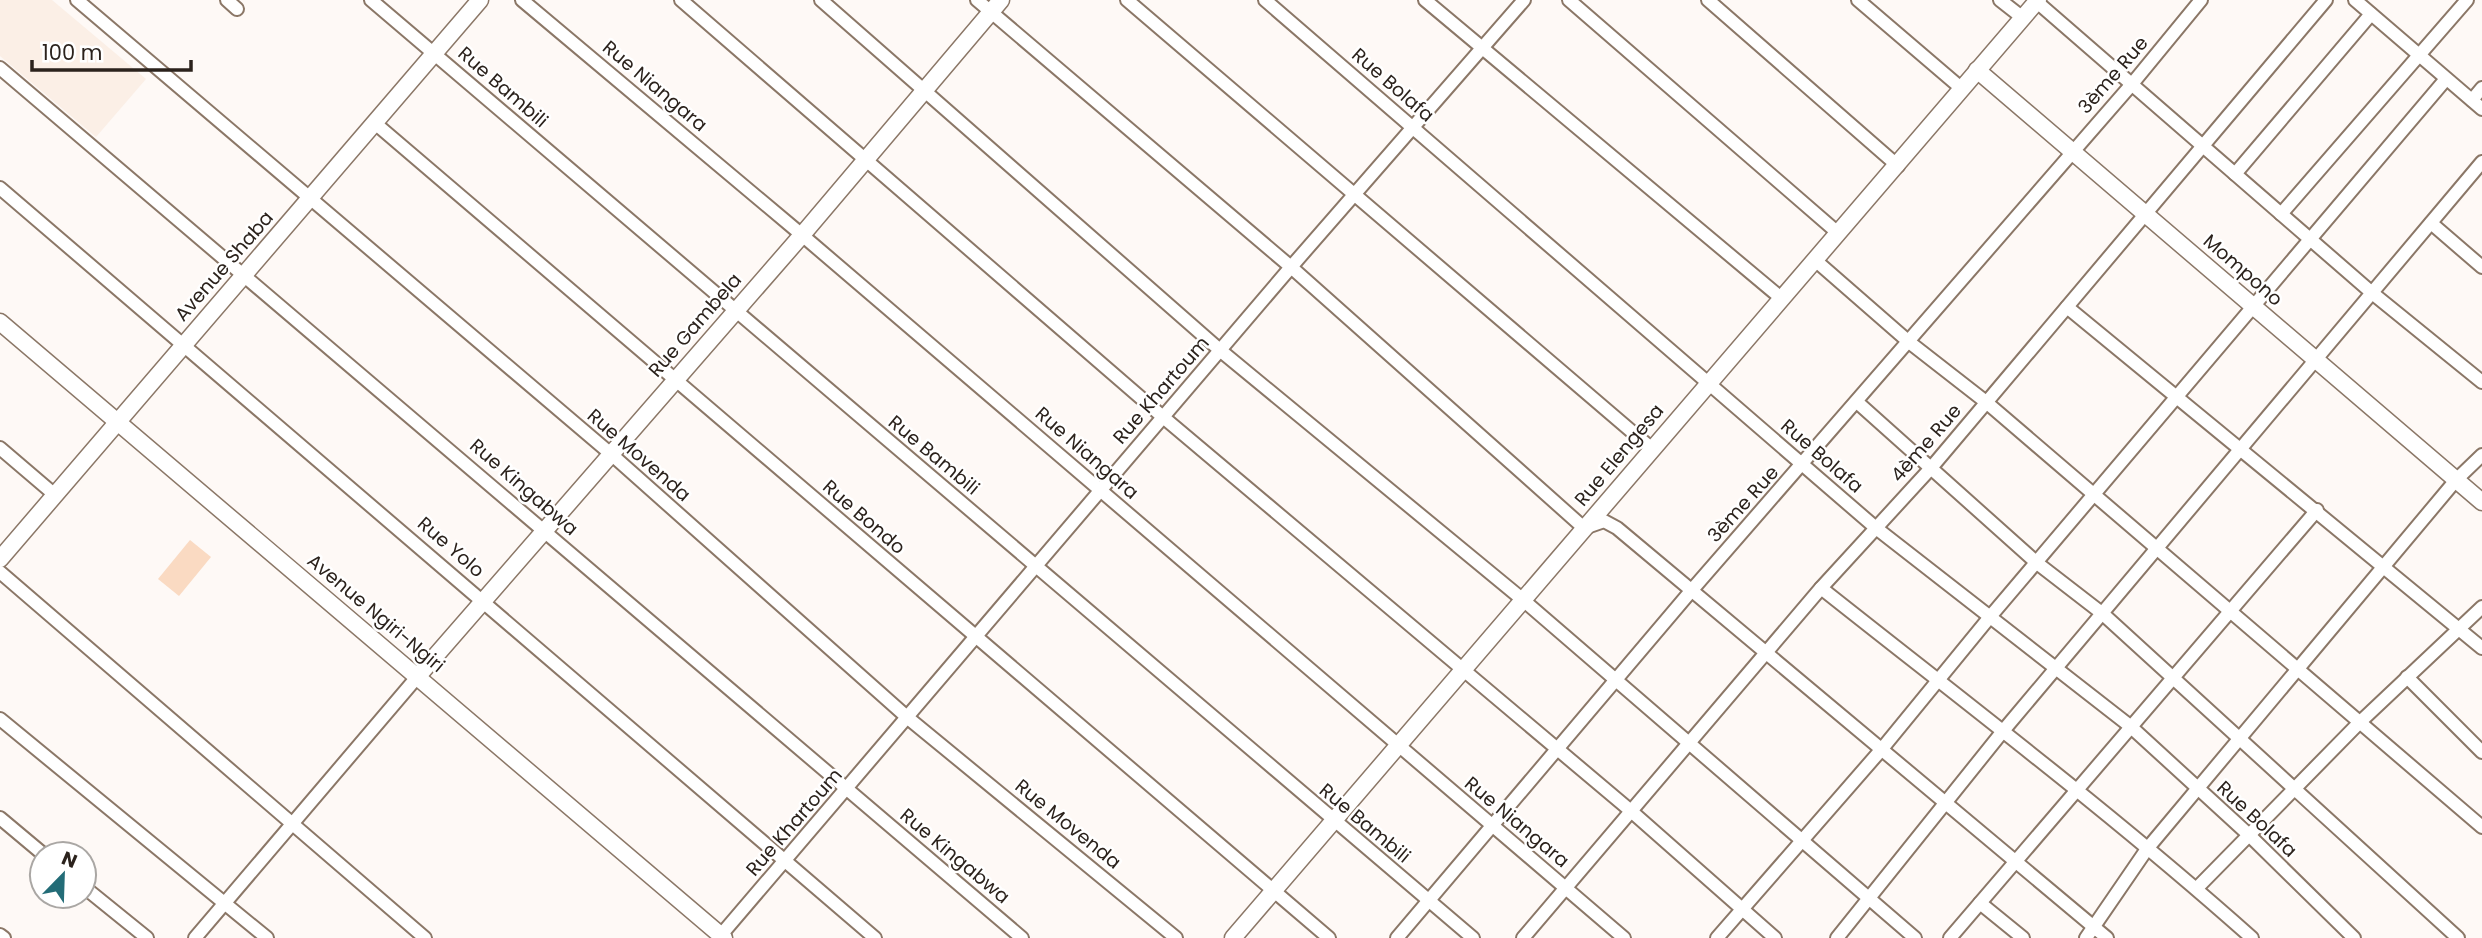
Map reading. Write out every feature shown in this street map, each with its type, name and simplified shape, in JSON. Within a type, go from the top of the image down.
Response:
[{"type":"street","name":"Rue Movenda","points":[[77,0],[309,200],[611,454],[908,718],[1176,938]]},
{"type":"street","name":"Rue Bambili","points":[[371,0],[1472,938]]},
{"type":"street","name":"Avenue Shaba","points":[[0,559],[480,0]]},
{"type":"street","name":"Rue Niangara","points":[[522,0],[802,234],[1624,938]]},
{"type":"street","points":[[681,0],[1163,417],[1631,811],[1775,938]]},
{"type":"street","points":[[821,0],[1221,351],[1522,599],[1915,938]]},
{"type":"street","points":[[977,0],[996,6],[1584,528],[1604,521],[1617,528],[1881,750],[1947,801],[2015,860],[2090,933],[2107,938]]},
{"type":"street","points":[[1127,0],[1651,448]]},
{"type":"street","name":"Rue Bolafa","points":[[1265,0],[1876,528],[1989,618],[2058,667],[2130,726],[2248,834],[2354,938]]},
{"type":"street","points":[[1425,0],[1781,298]]},
{"type":"street","name":"Rue Khartoum","points":[[723,937],[785,860],[848,791],[1100,490],[1412,126],[1524,0]]},
{"type":"street","points":[[1569,0],[1838,233]]},
{"type":"street","points":[[1708,0],[1898,166]]},
{"type":"street","points":[[1858,0],[1961,88]]},
{"type":"street","points":[[2000,0],[2023,18]]},
{"type":"street","name":"3ème Rue","points":[[1397,938],[1691,591],[1803,466],[2072,151],[2133,84],[2201,0]]},
{"type":"street","name":"4ème Rue","points":[[1523,938],[1821,588],[1931,468],[2326,0]]},
{"type":"street","points":[[2355,0],[2477,104],[2482,88]]},
{"type":"street","points":[[2281,214],[2467,0]]},
{"type":"street","points":[[2037,1],[2371,292],[2482,382]]},
{"type":"street","name":"Rue Elengesa","points":[[1233,938],[2037,1]]},
{"type":"street","name":"Rue Gambela","points":[[418,676],[866,160],[996,6]]},
{"type":"street","points":[[2235,174],[2371,14]]},
{"type":"street","name":"Rue Kingabwa","points":[[0,68],[1022,938]]},
{"type":"street","name":"Mompono","points":[[1977,70],[2482,502]]},
{"type":"street","points":[[1717,938],[1881,750],[1989,618],[2446,79]]},
{"type":"street","name":"Rue Bondo","points":[[376,124],[1329,938]]},
{"type":"street","points":[[1837,938],[2003,731],[2482,162]]},
{"type":"street","name":"Rue Yolo","points":[[0,187],[875,938]]},
{"type":"street","points":[[2431,223],[2482,267]]},
{"type":"street","points":[[1815,260],[1909,342],[1986,402],[2232,611],[2482,827]]},
{"type":"street","points":[[2067,307],[2318,510],[2482,648]]},
{"type":"street","name":"Avenue Ngiri-Ngiri","points":[[0,322],[723,937]]},
{"type":"street","points":[[1857,402],[2037,563],[2104,614],[2458,938]]},
{"type":"street","points":[[0,448],[55,495]]},
{"type":"street","points":[[2090,933],[2147,849],[2296,668],[2456,481],[2482,455]]},
{"type":"street","points":[[1950,938],[2318,510]]},
{"type":"street","points":[[0,572],[425,938]]},
{"type":"street","points":[[1821,588],[2197,888],[2252,938]]},
{"type":"street","points":[[2197,888],[2359,723],[2482,607]]},
{"type":"street","points":[[195,938],[418,676]]},
{"type":"street","points":[[2407,677],[2482,752]]},
{"type":"street","points":[[0,719],[267,938]]},
{"type":"street","points":[[0,818],[28,841]]},
{"type":"street","points":[[98,898],[147,938]]},
{"type":"street","points":[[1980,903],[2022,938]]},
{"type":"shaded area","points":[[0,0],[52,0],[146,79],[96,137],[0,56]]},
{"type":"shaded area","points":[[190,540],[211,557],[179,596],[158,579]]}]
